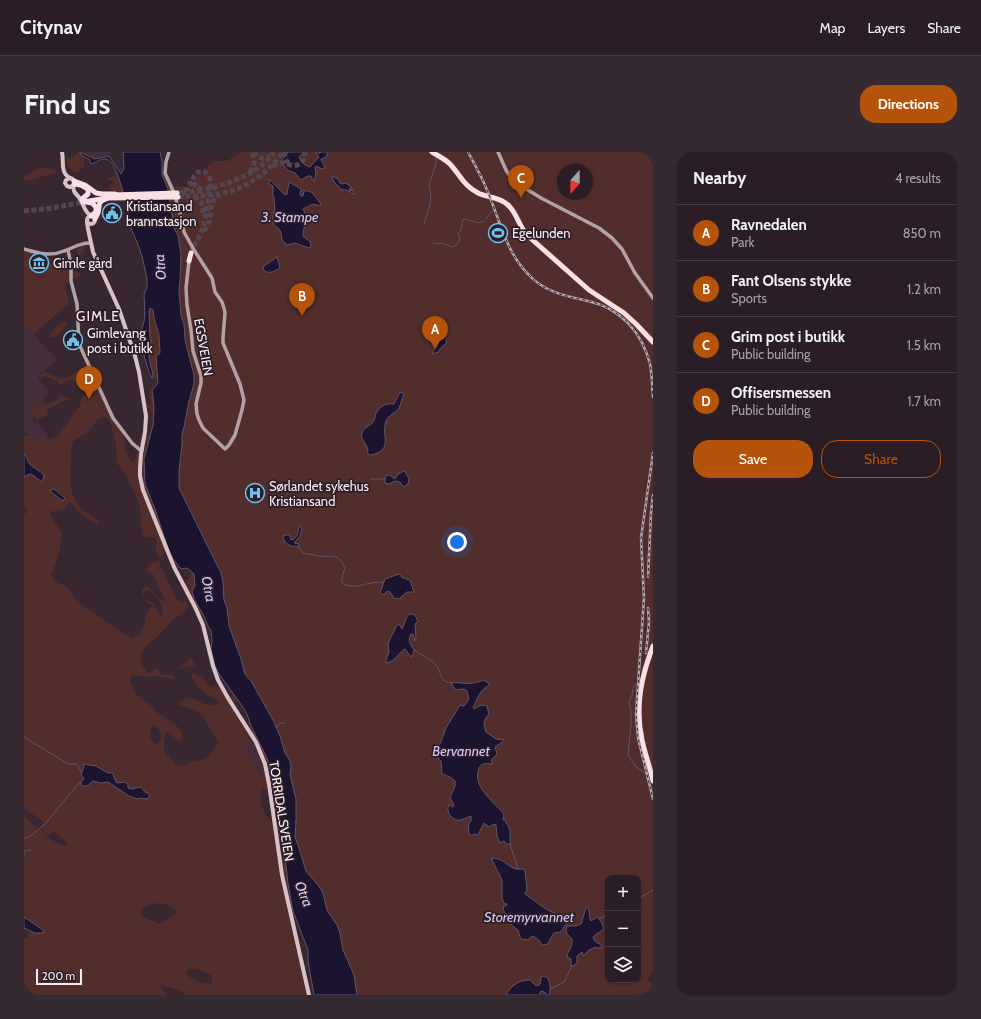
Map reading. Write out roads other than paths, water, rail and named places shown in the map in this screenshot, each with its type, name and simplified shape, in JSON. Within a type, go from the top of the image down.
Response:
[{"type":"highway","points":[[432,152],[448,162],[465,183],[478,193],[502,200],[509,206],[524,231],[586,287],[629,317],[653,344]]},
{"type":"highway","points":[[435,152],[451,163],[465,183]]},
{"type":"highway","points":[[72,183],[85,185],[96,193],[102,194],[119,196],[171,195],[177,197]]},
{"type":"highway","points":[[72,183],[88,189],[88,194],[83,200]]},
{"type":"highway","points":[[83,200],[119,196]]},
{"type":"highway","points":[[90,219],[98,212],[99,205],[102,202],[119,196]]},
{"type":"highway","points":[[83,200],[92,203],[96,207],[96,212],[90,219]]},
{"type":"highway","points":[[189,261],[191,254]]},
{"type":"highway","points":[[653,646],[643,677],[639,708],[639,724],[653,781]]},
{"type":"main road","name":"TORRIDALSVEIEN","points":[[62,153],[62,169],[66,182],[67,179],[72,183]]},
{"type":"main road","name":"TORRIDALSVEIEN","points":[[62,153],[64,174],[72,183],[74,192],[81,200],[90,219],[89,232],[95,258],[121,314],[137,362],[146,411],[146,428],[140,465],[140,476],[143,490],[174,568],[205,629],[213,666],[218,680],[256,742],[265,764],[282,875],[309,995]]},
{"type":"street","points":[[169,152],[165,169],[166,176],[177,197]]},
{"type":"street","points":[[498,152],[506,170],[520,185],[541,198],[599,228],[612,238],[621,247],[635,273],[653,298]]},
{"type":"street","name":"EGSVEIEN","points":[[177,197],[184,232],[211,276],[215,292],[223,305],[225,313],[223,343],[240,384],[244,400],[235,435],[225,450],[198,420],[196,404],[201,383],[201,376],[193,351],[187,305],[186,288],[189,261]]},
{"type":"street","points":[[24,249],[36,253],[60,253],[84,242],[91,243]]},
{"type":"street","points":[[67,250],[71,264],[70,281],[77,304],[79,345],[92,370],[113,418],[129,439],[137,447],[142,449]]},
{"type":"water","name":"Otra","points":[[80,152],[95,159],[109,156],[121,174],[124,168],[123,152],[160,152],[162,161],[162,175],[168,189],[174,228],[178,236],[181,254],[179,290],[181,316],[184,324],[185,340],[194,375],[194,384],[182,435],[179,488],[221,573],[229,626],[245,674],[251,681],[273,720],[285,753],[290,761],[290,775],[296,799],[295,837],[306,871],[321,889],[327,910],[337,925],[343,950],[354,975],[357,995],[314,995],[308,961],[308,950],[293,911],[284,848],[280,840],[270,766],[245,710],[219,674],[215,666],[211,649],[211,631],[194,599],[192,591],[195,586],[194,574],[187,568],[181,569],[173,559],[145,484],[144,459],[153,425],[154,407],[152,390],[158,383],[156,356],[160,353],[159,335],[153,310],[150,308],[151,344],[149,349],[149,358],[153,375],[152,378],[144,355],[142,328],[145,313],[144,295],[147,287],[147,279],[142,256],[130,226],[127,207],[125,206],[127,204],[119,179],[110,161],[104,159],[91,164],[89,159],[81,155]]},
{"type":"water","points":[[288,152],[304,152],[299,157],[303,164],[310,167],[319,157],[316,153],[317,152],[319,152],[319,154],[321,152],[328,152],[326,157],[321,159],[325,168],[322,169],[316,166],[314,182],[311,176],[301,180],[295,173],[287,170],[281,161]]},
{"type":"water","points":[[332,176],[338,179],[340,183],[347,183],[351,186],[349,190],[351,191],[352,188],[354,194],[347,190],[341,190],[334,182]]},
{"type":"water","name":"3. Stampe","points":[[269,179],[285,195],[287,194],[289,182],[301,189],[301,196],[303,196],[304,191],[310,191],[321,204],[321,206],[313,204],[303,209],[307,217],[303,236],[310,242],[310,248],[295,243],[287,245],[282,240],[280,230],[273,224],[273,215],[275,210],[274,197],[272,194],[273,186],[269,184]]},
{"type":"water","points":[[277,257],[280,267],[277,270],[266,272],[263,269],[264,266]]},
{"type":"water","points":[[439,326],[442,326],[446,333],[446,343],[438,353],[436,352],[432,354],[439,341]]},
{"type":"water","points":[[401,392],[404,394],[399,408],[388,417],[385,424],[385,446],[378,453],[369,455],[362,437],[363,431],[373,422],[379,408],[394,404]]},
{"type":"water","points":[[24,454],[29,463],[44,476],[42,482],[31,474],[24,477]]},
{"type":"water","points":[[404,471],[409,479],[408,484],[404,487],[400,482],[395,481],[389,484],[385,483],[386,476],[389,475],[395,479],[398,474]]},
{"type":"water","points":[[54,489],[65,498],[63,501],[51,492],[50,490]]},
{"type":"water","points":[[300,526],[302,528],[300,536],[294,543],[299,544],[299,546],[289,545],[283,536],[289,535],[291,540],[295,538]]},
{"type":"water","points":[[399,574],[403,578],[410,580],[414,592],[407,592],[399,599],[394,598],[388,591],[383,595],[380,593],[385,579]]},
{"type":"water","points":[[409,614],[414,614],[418,621],[415,624],[415,641],[413,634],[411,634],[409,638],[414,650],[413,654],[411,657],[405,649],[392,661],[386,663],[389,652],[389,641],[397,625],[399,624],[402,629]]},
{"type":"water","name":"Bervannet","points":[[483,680],[489,683],[489,685],[481,692],[473,708],[474,709],[482,705],[487,706],[489,714],[484,722],[486,732],[496,739],[504,740],[495,747],[497,754],[491,760],[493,764],[483,764],[479,767],[478,778],[479,784],[486,795],[504,814],[503,820],[505,820],[510,830],[510,844],[507,844],[504,841],[500,843],[497,836],[496,825],[494,824],[489,827],[484,823],[478,835],[475,834],[471,836],[468,832],[468,825],[471,821],[471,816],[458,820],[450,816],[448,808],[449,805],[453,807],[454,805],[450,798],[455,786],[455,781],[442,774],[441,761],[434,752],[440,744],[446,728],[460,705],[464,706],[469,699],[467,691],[464,689],[456,690],[452,683],[471,683]]},
{"type":"water","points":[[83,764],[96,766],[108,773],[113,773],[117,783],[125,782],[128,784],[128,788],[132,789],[141,787],[150,795],[147,799],[137,799],[129,796],[108,782],[101,783],[93,781],[87,786],[82,786],[81,782],[84,779],[81,774],[84,767]]},
{"type":"water","name":"Storemyrvannet","points":[[491,858],[496,858],[517,869],[524,869],[527,889],[525,894],[546,909],[568,921],[561,932],[554,933],[548,944],[542,945],[538,939],[532,936],[528,940],[521,939],[518,930],[512,926],[508,920],[503,906],[506,906],[507,904],[504,903],[502,898],[502,880]]},
{"type":"water","points":[[588,907],[591,921],[597,917],[603,925],[603,930],[593,938],[602,946],[602,948],[596,947],[589,950],[583,956],[582,952],[577,956],[577,963],[571,966],[571,959],[567,957],[572,945],[572,939],[567,934],[566,929],[567,926],[576,926],[581,924],[586,908]]},
{"type":"water","points":[[24,917],[43,930],[44,933],[35,933],[24,928]]},
{"type":"water","points":[[544,976],[548,978],[550,989],[549,995],[545,995],[546,993],[542,991],[540,992],[540,995],[506,995],[513,986],[523,981],[530,980],[538,986],[540,984],[541,977]]},
{"type":"waterway","points":[[424,225],[431,196],[429,184],[436,164],[436,158]]},
{"type":"waterway","points":[[433,243],[442,243],[453,247],[460,239],[458,234],[461,230],[463,219],[480,223],[485,221],[493,210]]},
{"type":"waterway","points":[[438,320],[440,326]]},
{"type":"waterway","points":[[370,479],[385,479]]},
{"type":"waterway","points":[[298,546],[303,553],[319,556],[335,556],[340,559],[345,568],[342,583],[346,585],[356,586],[384,582]]},
{"type":"waterway","points":[[414,650],[434,663],[438,668],[441,677],[448,683],[452,683]]},
{"type":"waterway","points":[[635,684],[629,703],[631,710],[631,724],[628,755],[636,767],[645,773]]},
{"type":"waterway","points":[[276,727],[281,723],[285,723]]},
{"type":"waterway","points":[[24,737],[68,764],[77,764],[82,773]]},
{"type":"waterway","points":[[24,839],[32,835],[45,824],[81,782]]},
{"type":"waterway","points":[[510,844],[518,869]]},
{"type":"waterway","points":[[24,851],[31,850]]},
{"type":"waterway","points":[[24,851],[24,857]]},
{"type":"waterway","points":[[641,897],[653,890]]},
{"type":"waterway","points":[[599,919],[605,916]]},
{"type":"waterway","points":[[550,989],[564,982],[572,966]]},
{"type":"tunnel","points":[[250,172],[254,165],[252,152]]},
{"type":"tunnel","points":[[254,152],[261,158],[270,156]]},
{"type":"tunnel","points":[[213,188],[239,179],[255,171],[274,152]]},
{"type":"tunnel","points":[[178,197],[205,196],[239,188],[260,176],[278,159],[283,152]]},
{"type":"tunnel","points":[[285,152],[286,160],[291,164]]},
{"type":"tunnel","points":[[273,166],[281,163],[289,165],[300,164],[304,158],[305,152]]},
{"type":"tunnel","points":[[191,253],[201,233],[210,190],[210,184],[210,180],[205,172],[198,172],[194,176],[193,182],[197,188],[204,189],[208,188],[210,188],[213,187],[215,187]]},
{"type":"tunnel","points":[[177,193],[187,189],[191,179]]},
{"type":"tunnel","points":[[182,193],[204,190]]},
{"type":"tunnel","points":[[204,231],[210,221],[213,202],[216,197],[220,195]]},
{"type":"tunnel","points":[[194,197],[202,203],[203,213]]},
{"type":"tunnel","points":[[24,211],[53,208],[83,202]]},
{"type":"railway","points":[[468,152],[485,185],[514,256],[520,265],[534,280],[548,289],[563,295],[600,304],[610,309],[628,323],[635,332],[646,352],[651,368],[653,397]]},
{"type":"railway","points":[[653,453],[641,538],[644,598],[636,714],[638,738],[653,799]]},
{"type":"railway","points":[[648,577],[653,495]]},
{"type":"railway","points":[[646,653],[649,622],[648,608]]},
{"type":"place","name":"Grim post i butikk","points":[[521,198]]},
{"type":"place","name":"Kristiansand brannstasjon","points":[[112,213]]},
{"type":"place","name":"Egelunden","points":[[498,233]]},
{"type":"place","name":"Gimle gård","points":[[39,263]]},
{"type":"place","name":"Fant Olsens stykke","points":[[302,316]]},
{"type":"place","name":"Gimlevang post i butikk","points":[[73,340]]},
{"type":"place","name":"Ravnedalen","points":[[435,349]]},
{"type":"place","name":"Offisersmessen","points":[[89,399]]},
{"type":"place","name":"Sørlandet sykehus Kristiansand","points":[[255,493]]},
{"type":"district","name":"GIMLE","points":[[98,316]]}]
